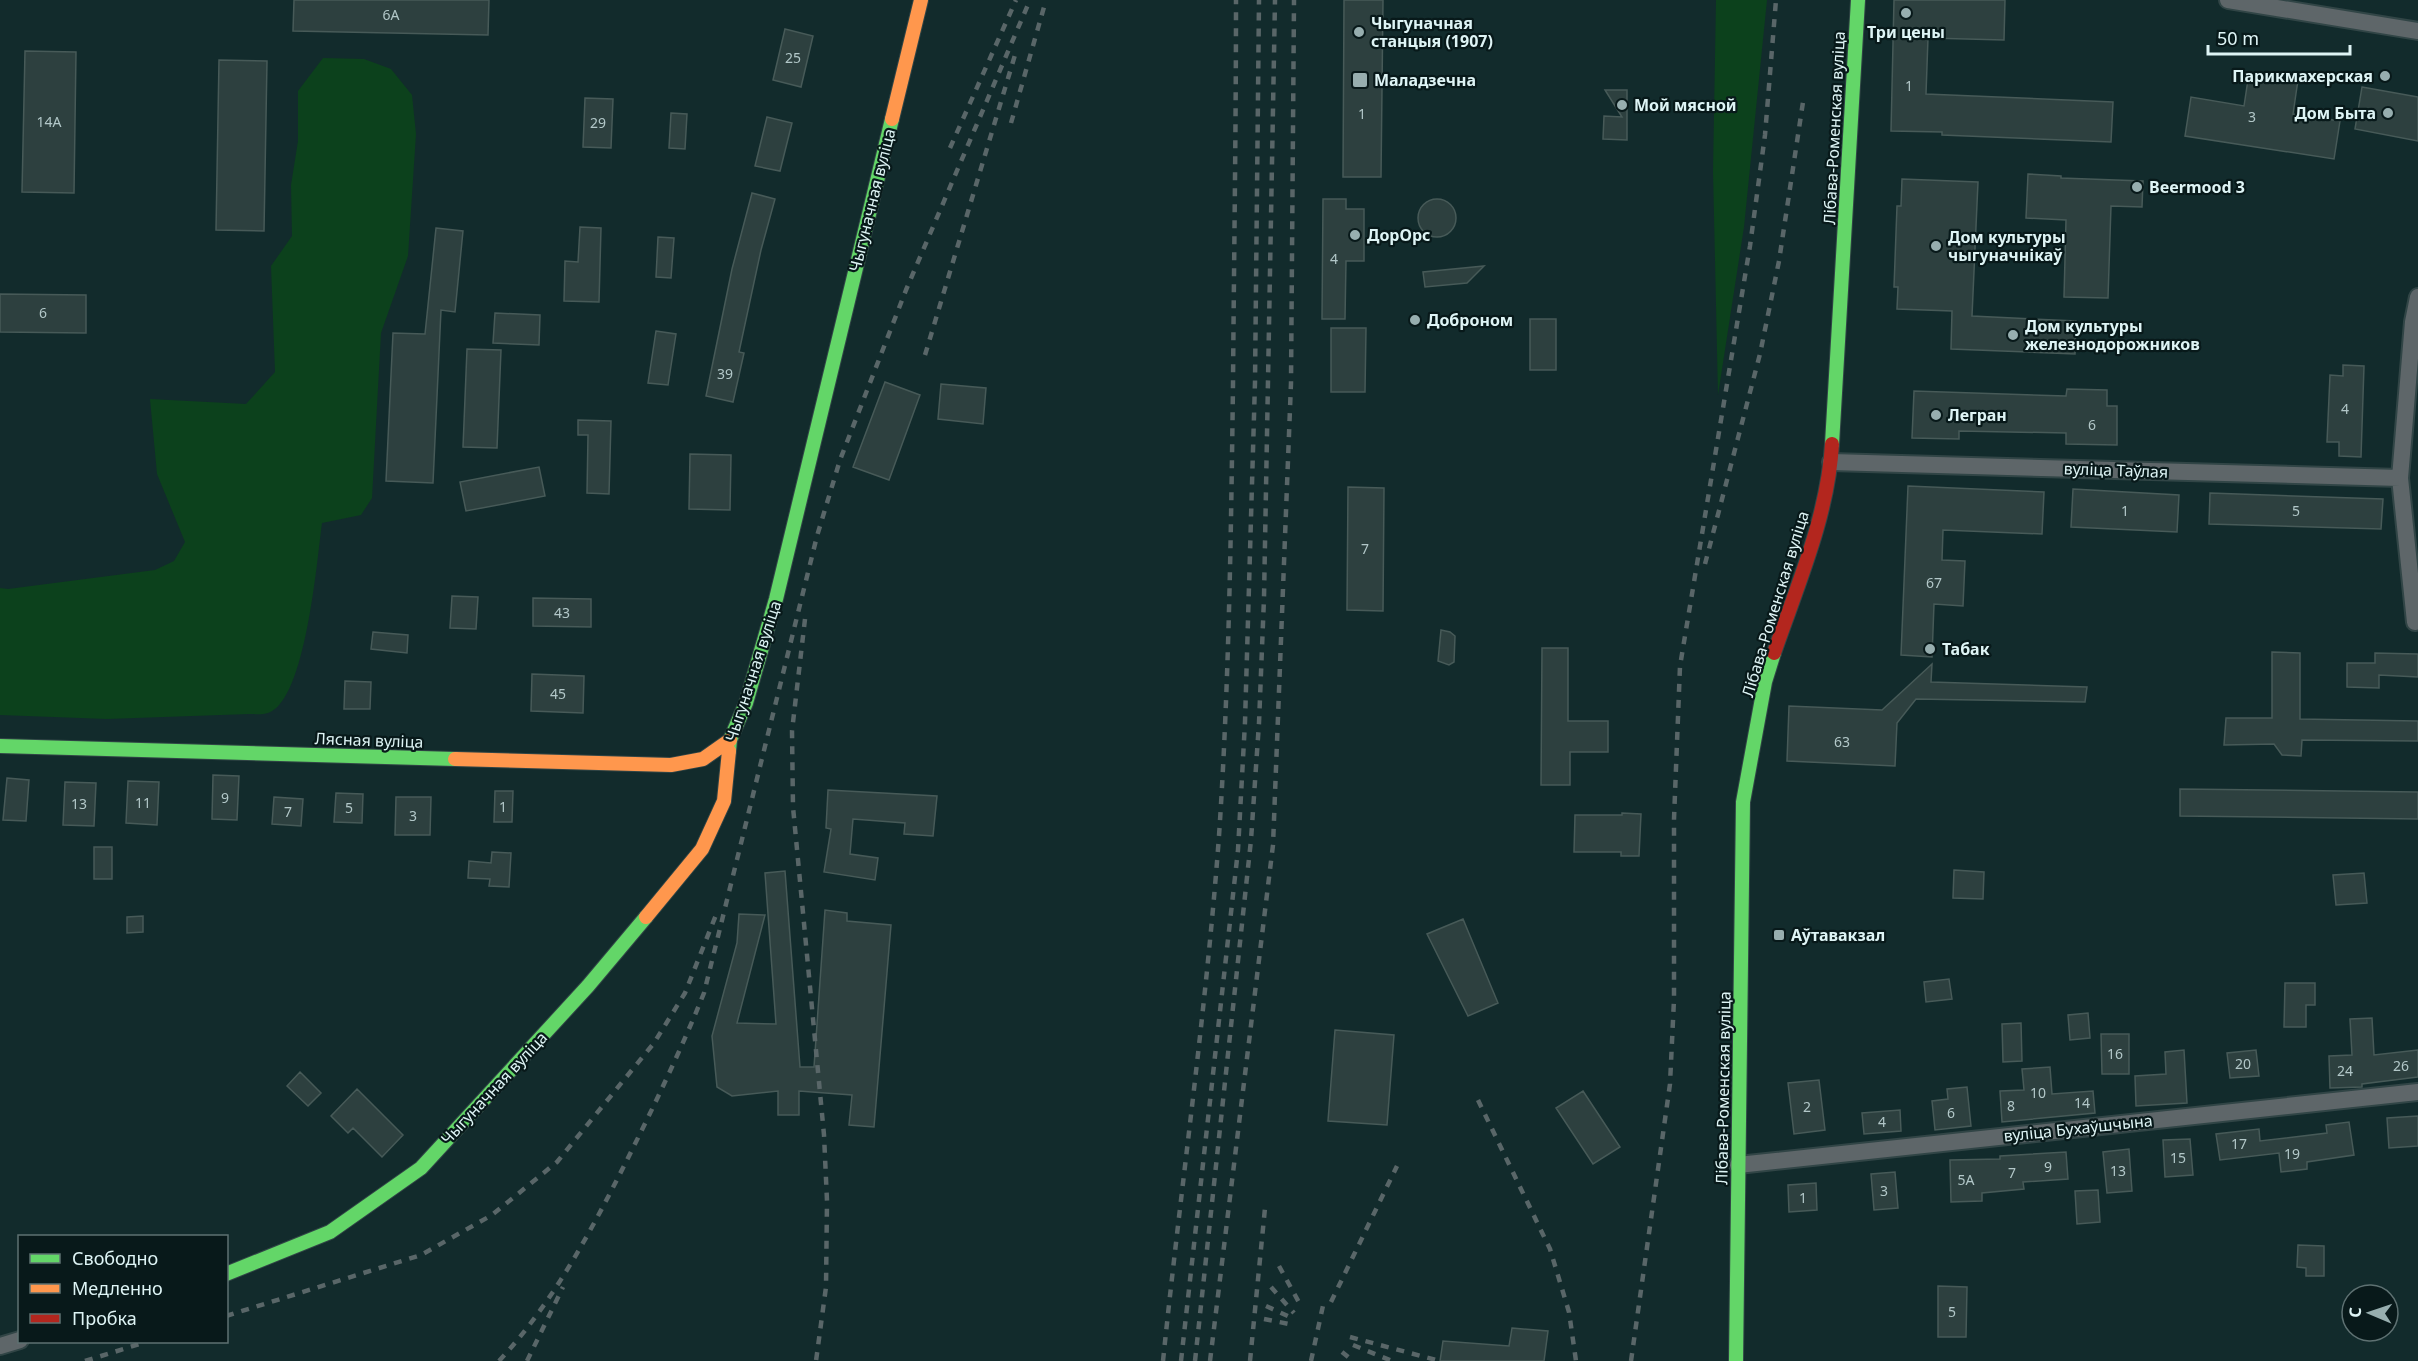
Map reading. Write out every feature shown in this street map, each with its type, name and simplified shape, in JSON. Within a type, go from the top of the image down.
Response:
[{"type":"main road","name":"Чыгуначная вуліца","points":[[228,1273],[330,1233],[421,1168],[588,986],[702,849],[724,801],[730,740],[746,703],[776,599],[921,0]]},
{"type":"main road","name":"Лібава-Роменская вуліца","points":[[1736,1361],[1744,792],[1765,682],[1816,528],[1831,462],[1858,0]]},
{"type":"main road","name":"Лясная вуліца","points":[[0,747],[671,765],[703,759],[730,740]]},
{"type":"street","points":[[2228,0],[2418,31]]},
{"type":"street","points":[[2415,622],[2400,478],[2413,322],[2418,297]]},
{"type":"street","name":"вуліца Таўлая","points":[[1831,462],[2400,478]]},
{"type":"street","name":"вуліца Бухаўшчына","points":[[1738,1165],[2418,1092]]},
{"type":"street","points":[[0,1346],[18,1341]]},
{"type":"green space","points":[[1716,0],[1767,0],[1744,227],[1718,395],[1713,171]]},
{"type":"green space","points":[[323,58],[364,59],[391,69],[412,95],[416,134],[408,256],[381,333],[372,498],[361,515],[322,523],[313,596],[292,683],[281,703],[263,714],[107,719],[0,715],[0,588],[8,589],[155,570],[174,561],[185,542],[157,474],[150,399],[246,404],[275,372],[271,266],[292,236],[291,185],[298,141],[298,91]]},
{"type":"building","points":[[294,0],[489,0],[488,35],[293,31]]},
{"type":"building","points":[[1344,0],[1383,0],[1381,177],[1343,177]]},
{"type":"building","points":[[1894,0],[2005,0],[2004,40],[1928,38],[1926,94],[2113,102],[2111,142],[1891,131]]},
{"type":"building","points":[[785,29],[813,36],[801,87],[773,80]]},
{"type":"building","points":[[25,51],[76,52],[74,193],[22,192]]},
{"type":"building","points":[[219,60],[267,61],[264,231],[216,230]]},
{"type":"building","points":[[2249,73],[2298,80],[2293,114],[2340,121],[2334,159],[2185,136],[2191,97],[2244,106]]},
{"type":"building","name":"Дом Быта","points":[[2362,87],[2418,97],[2418,141],[2355,129]]},
{"type":"building","points":[[1605,90],[1627,90],[1627,140],[1603,139],[1604,116],[1622,117]]},
{"type":"building","points":[[585,98],[613,99],[611,148],[583,147]]},
{"type":"building","points":[[671,113],[687,114],[685,149],[669,148]]},
{"type":"building","points":[[767,117],[792,123],[780,171],[755,166]]},
{"type":"building","points":[[2028,174],[2061,176],[2061,178],[2143,181],[2142,207],[2111,206],[2108,298],[2064,297],[2066,220],[2026,218]]},
{"type":"building","name":"Дом культуры чыгуначнікаў","points":[[1902,179],[1978,182],[1972,316],[2076,321],[2075,354],[1951,349],[1952,311],[1897,309],[1898,287],[1894,287],[1897,206],[1901,206]]},
{"type":"building","points":[[752,193],[775,199],[761,250],[739,352],[744,353],[733,402],[706,396],[732,269]]},
{"type":"building","points":[[1323,199],[1346,199],[1346,209],[1364,209],[1364,261],[1346,261],[1345,319],[1322,319]]},
{"type":"building","points":[[1437,199],[1450,205],[1456,218],[1450,231],[1437,237],[1424,231],[1418,218],[1424,205]]},
{"type":"building","points":[[580,227],[601,228],[599,302],[564,301],[565,261],[578,262]]},
{"type":"building","points":[[436,228],[463,231],[455,312],[441,310],[433,483],[386,481],[393,333],[425,334]]},
{"type":"building","points":[[658,237],[674,238],[671,278],[656,277]]},
{"type":"building","points":[[1484,266],[1467,283],[1425,287],[1423,272]]},
{"type":"building","points":[[0,294],[86,295],[86,333],[0,332]]},
{"type":"building","points":[[495,313],[540,315],[539,345],[493,343]]},
{"type":"building","points":[[1530,319],[1556,319],[1556,370],[1530,370]]},
{"type":"building","points":[[1331,328],[1366,328],[1365,392],[1331,392]]},
{"type":"building","points":[[656,331],[676,334],[668,385],[648,383]]},
{"type":"building","points":[[467,349],[501,350],[497,448],[463,447]]},
{"type":"building","points":[[2343,365],[2364,366],[2361,457],[2339,456],[2339,442],[2327,442],[2330,375],[2343,376]]},
{"type":"building","points":[[885,382],[920,395],[889,480],[853,467]]},
{"type":"building","points":[[941,384],[986,388],[983,424],[938,419]]},
{"type":"building","points":[[2067,389],[2107,390],[2107,406],[2117,406],[2117,445],[2066,444],[2066,433],[1959,431],[1959,439],[1912,438],[1914,391],[2066,396]]},
{"type":"building","points":[[578,420],[611,421],[609,494],[587,493],[588,435],[578,435]]},
{"type":"building","points":[[690,454],[731,455],[730,510],[689,509]]},
{"type":"building","points":[[539,467],[545,496],[466,511],[460,482]]},
{"type":"building","points":[[1908,486],[2044,492],[2042,534],[1943,530],[1942,560],[1965,561],[1963,606],[1934,604],[1932,657],[1901,655]]},
{"type":"building","points":[[1348,487],[1384,488],[1383,611],[1347,610]]},
{"type":"building","points":[[2073,489],[2179,495],[2177,532],[2071,527]]},
{"type":"building","points":[[2210,493],[2383,499],[2381,529],[2209,524]]},
{"type":"building","points":[[452,596],[478,597],[476,629],[450,628]]},
{"type":"building","points":[[533,598],[591,599],[591,627],[533,626]]},
{"type":"building","points":[[1441,630],[1455,636],[1454,662],[1449,665],[1438,661]]},
{"type":"building","points":[[373,632],[408,635],[407,653],[371,649]]},
{"type":"building","points":[[1542,648],[1568,648],[1568,721],[1608,721],[1608,752],[1570,752],[1570,785],[1541,785]]},
{"type":"building","points":[[2272,652],[2300,653],[2300,719],[2418,721],[2418,741],[2302,740],[2301,756],[2282,755],[2274,744],[2224,745],[2226,718],[2272,718]]},
{"type":"building","points":[[2375,653],[2418,654],[2418,677],[2379,675],[2379,688],[2347,687],[2347,663],[2375,663]]},
{"type":"building","points":[[1932,664],[1931,682],[2087,687],[2085,702],[1916,699],[1897,723],[1895,766],[1787,761],[1789,706],[1882,710]]},
{"type":"building","points":[[532,674],[584,676],[583,713],[531,711]]},
{"type":"building","points":[[345,681],[371,682],[370,709],[344,709]]},
{"type":"building","points":[[213,775],[239,776],[237,820],[212,819]]},
{"type":"building","points":[[7,778],[29,780],[26,821],[3,820]]},
{"type":"building","points":[[128,781],[159,782],[157,825],[126,823]]},
{"type":"building","points":[[65,782],[96,783],[94,826],[63,825]]},
{"type":"building","points":[[2180,789],[2418,792],[2418,819],[2180,816]]},
{"type":"building","points":[[828,790],[937,796],[933,836],[904,834],[905,823],[853,819],[850,854],[878,858],[875,880],[824,872],[831,829],[826,828]]},
{"type":"building","points":[[495,791],[513,791],[512,822],[494,822]]},
{"type":"building","points":[[336,793],[363,794],[362,823],[334,822]]},
{"type":"building","points":[[274,797],[303,799],[301,826],[272,824]]},
{"type":"building","points":[[396,797],[431,797],[430,835],[395,835]]},
{"type":"building","points":[[1622,813],[1641,814],[1639,856],[1621,856],[1621,852],[1574,852],[1575,815],[1622,815]]},
{"type":"building","points":[[94,847],[112,847],[112,879],[94,879]]},
{"type":"building","points":[[492,852],[511,853],[509,887],[489,886],[490,879],[468,878],[469,861],[491,863]]},
{"type":"building","points":[[1954,870],[1984,872],[1983,899],[1953,898]]},
{"type":"building","points":[[785,871],[800,1067],[814,1067],[825,910],[847,913],[847,921],[891,925],[874,1127],[849,1125],[852,1095],[799,1091],[799,1115],[778,1115],[778,1091],[732,1096],[717,1087],[712,1036],[737,943],[739,914],[765,915],[737,1023],[776,1024],[765,873]]},
{"type":"building","points":[[2364,873],[2367,903],[2336,905],[2333,875]]},
{"type":"building","points":[[143,916],[143,932],[127,933],[127,917]]},
{"type":"building","points":[[1463,919],[1498,1003],[1468,1016],[1427,934]]},
{"type":"building","points":[[1949,979],[1952,999],[1926,1002],[1924,982]]},
{"type":"building","points":[[2285,983],[2315,983],[2315,1005],[2306,1005],[2306,1027],[2284,1027]]},
{"type":"building","points":[[2088,1013],[2090,1038],[2070,1040],[2068,1015]]},
{"type":"building","points":[[2372,1018],[2374,1055],[2418,1050],[2418,1077],[2362,1084],[2362,1087],[2330,1088],[2329,1056],[2352,1055],[2350,1019]]},
{"type":"building","points":[[2021,1023],[2022,1061],[2003,1062],[2002,1024]]},
{"type":"building","points":[[1335,1030],[1394,1035],[1387,1125],[1328,1121]]},
{"type":"building","points":[[2101,1034],[2129,1034],[2129,1074],[2102,1074]]},
{"type":"building","points":[[2184,1050],[2187,1103],[2136,1106],[2135,1076],[2166,1074],[2165,1052]]},
{"type":"building","points":[[2256,1050],[2259,1076],[2230,1078],[2227,1053]]},
{"type":"building","points":[[2050,1067],[2052,1094],[2093,1091],[2095,1113],[2002,1122],[2000,1091],[2024,1090],[2022,1069]]},
{"type":"building","points":[[300,1072],[321,1093],[308,1106],[287,1086]]},
{"type":"building","points":[[1819,1080],[1825,1130],[1794,1134],[1788,1083]]},
{"type":"building","points":[[1967,1087],[1971,1126],[1935,1130],[1932,1101],[1948,1099],[1947,1089]]},
{"type":"building","points":[[357,1089],[403,1135],[382,1157],[353,1128],[348,1133],[331,1116]]},
{"type":"building","points":[[1583,1091],[1620,1147],[1593,1164],[1556,1108]]},
{"type":"building","points":[[1900,1110],[1901,1131],[1864,1134],[1862,1113]]},
{"type":"building","points":[[2418,1116],[2418,1146],[2389,1148],[2387,1118]]},
{"type":"building","points":[[2349,1122],[2354,1155],[2307,1162],[2307,1169],[2281,1172],[2279,1153],[2220,1160],[2216,1134],[2259,1129],[2260,1141],[2327,1133],[2326,1125]]},
{"type":"building","points":[[2190,1139],[2193,1175],[2165,1177],[2163,1140]]},
{"type":"building","points":[[2129,1149],[2132,1191],[2107,1193],[2103,1152]]},
{"type":"building","points":[[2066,1152],[2068,1179],[2023,1182],[2024,1189],[1982,1193],[1982,1201],[1951,1202],[1950,1160],[2000,1159],[2000,1156]]},
{"type":"building","points":[[1895,1172],[1898,1208],[1874,1210],[1871,1174]]},
{"type":"building","points":[[1816,1183],[1817,1210],[1789,1212],[1788,1185]]},
{"type":"building","points":[[2098,1190],[2100,1222],[2077,1224],[2075,1191]]},
{"type":"building","points":[[2298,1245],[2324,1246],[2324,1276],[2306,1276],[2306,1268],[2297,1267]]},
{"type":"building","points":[[1938,1286],[1967,1287],[1966,1337],[1938,1337]]},
{"type":"building","points":[[1512,1328],[1548,1331],[1544,1361],[1440,1361],[1443,1341],[1509,1346]]},
{"type":"railway","points":[[950,148],[1016,0]]},
{"type":"railway","points":[[499,1361],[537,1315],[585,1240],[647,1120],[704,993],[817,536],[840,460],[906,290],[1030,0]]},
{"type":"railway","points":[[1011,123],[1046,0]]},
{"type":"railway","points":[[1163,1361],[1207,968],[1219,836],[1227,666],[1231,497],[1236,0]]},
{"type":"railway","points":[[1181,1361],[1238,850],[1245,722],[1255,382],[1259,0]]},
{"type":"railway","points":[[1195,1361],[1251,840],[1259,723],[1264,598],[1275,0]]},
{"type":"railway","points":[[1210,1361],[1273,845],[1291,383],[1294,0]]},
{"type":"railway","points":[[1631,1361],[1670,1084],[1674,999],[1674,819],[1680,666],[1750,246],[1765,135],[1776,0]]},
{"type":"railway","points":[[925,355],[1015,55]]},
{"type":"railway","points":[[1705,564],[1760,354],[1779,261],[1803,102]]},
{"type":"railway","points":[[805,619],[792,731],[793,807],[824,1135],[827,1201],[826,1287],[816,1361]]},
{"type":"railway","points":[[228,1315],[421,1255],[492,1215],[557,1162],[654,1043],[685,993],[716,915]]},
{"type":"railway","points":[[1478,1100],[1550,1249],[1569,1312],[1576,1361]]},
{"type":"railway","points":[[1331,1302],[1397,1166]]},
{"type":"railway","points":[[1250,1361],[1265,1208]]},
{"type":"railway","points":[[1279,1266],[1301,1306]]},
{"type":"railway","points":[[527,1361],[563,1287]]},
{"type":"railway","points":[[1271,1287],[1294,1313]]},
{"type":"railway","points":[[1311,1361],[1324,1301]]},
{"type":"railway","points":[[1266,1306],[1292,1318]]},
{"type":"railway","points":[[1264,1319],[1289,1324]]},
{"type":"railway","points":[[1350,1337],[1440,1361]]},
{"type":"railway","points":[[85,1361],[143,1343]]},
{"type":"railway","points":[[1353,1345],[1392,1361]]},
{"type":"railway","points":[[1342,1352],[1353,1361]]},
{"type":"traffic: fast","points":[[1832,444],[1858,0]]},
{"type":"traffic: fast","points":[[729,751],[730,740],[746,703],[776,599],[892,119]]},
{"type":"traffic: fast","points":[[1736,1361],[1743,802],[1765,682],[1774,653]]},
{"type":"traffic: fast","points":[[0,746],[455,759]]},
{"type":"traffic: fast","points":[[228,1273],[330,1232],[421,1168],[588,986],[646,917]]},
{"type":"traffic: slow","points":[[892,119],[921,0]]},
{"type":"traffic: slow","points":[[455,759],[671,765],[703,759],[730,740]]},
{"type":"traffic: slow","points":[[646,917],[702,849],[724,801],[729,751]]},
{"type":"traffic: jam","points":[[1774,653],[1818,524],[1832,444]]},
{"type":"place","name":"Три цены","points":[[1906,13]]},
{"type":"place","name":"Чыгуначная станцыя (1907)","points":[[1359,32]]},
{"type":"place","name":"Парикмахерская","points":[[2385,76]]},
{"type":"place","name":"Маладзечна","points":[[1360,80]]},
{"type":"place","name":"Мой мясной","points":[[1622,105]]},
{"type":"place","name":"Дом Быта","points":[[2388,113]]},
{"type":"place","name":"Beermood 3","points":[[2137,187]]},
{"type":"place","name":"ДорОрс","points":[[1355,235]]},
{"type":"place","name":"Дом культуры чыгуначнікаў","points":[[1936,246]]},
{"type":"place","name":"Доброном","points":[[1415,320]]},
{"type":"place","name":"Дом культуры железнодорожников","points":[[2013,335]]},
{"type":"place","name":"Легран","points":[[1936,415]]},
{"type":"place","name":"Табак","points":[[1930,649]]},
{"type":"place","name":"Аўтавакзал","points":[[1779,935]]}]
